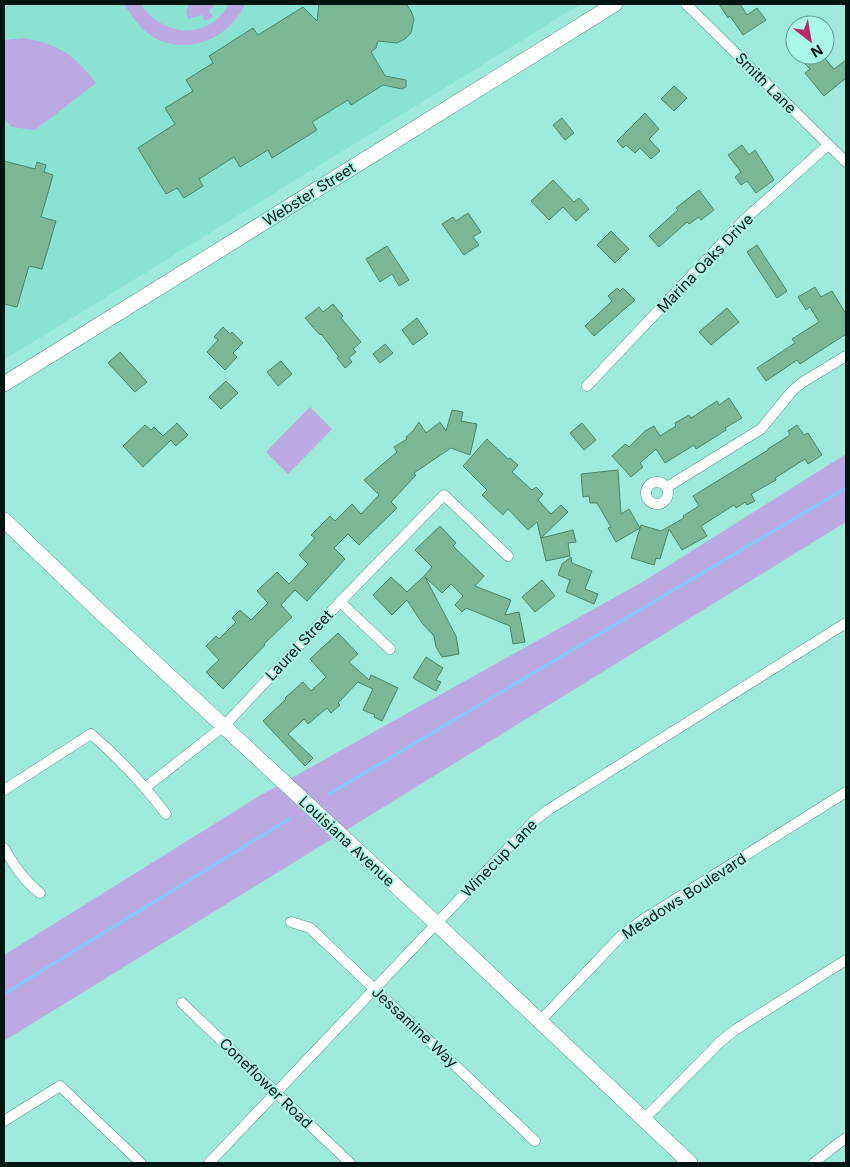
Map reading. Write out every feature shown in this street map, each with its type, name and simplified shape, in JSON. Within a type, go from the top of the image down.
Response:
[{"type":"street","name":"Webster Street","points":[[4,384],[615,4]]},
{"type":"street","name":"Smith Lane","points":[[686,4],[846,162]]},
{"type":"street","name":"Marina Oaks Drive","points":[[588,386],[744,220],[828,145]]},
{"type":"street","points":[[667,487],[761,429],[792,391],[803,382],[846,356]]},
{"type":"street","name":"Laurel Street","points":[[146,788],[224,726],[340,602],[444,495],[508,556]]},
{"type":"street","name":"Louisiana Avenue","points":[[4,520],[690,1163]]},
{"type":"street","points":[[340,602],[390,648]]},
{"type":"street","name":"Winecup Lane","points":[[209,1163],[534,821],[548,810],[846,623]]},
{"type":"street","points":[[4,790],[91,734],[146,788],[166,814]]},
{"type":"street","name":"Meadows Boulevard","points":[[539,1022],[621,936],[641,921],[846,792]]},
{"type":"street","points":[[4,848],[30,886],[40,893]]},
{"type":"street","name":"Jessamine Way","points":[[290,922],[310,928],[535,1141]]},
{"type":"street","points":[[644,1120],[734,1030],[846,960]]},
{"type":"street","name":"Coneflower Road","points":[[182,1003],[350,1163]]},
{"type":"street","points":[[4,1121],[60,1086],[141,1163]]},
{"type":"street","points":[[814,1163],[846,1138]]},
{"type":"shaded area","points":[[4,4],[581,4],[4,360]]},
{"type":"shaded area","points":[[124,4],[141,4],[150,15],[161,23],[185,30],[198,29],[210,24],[220,16],[229,4],[245,4],[238,16],[219,34],[194,44],[181,45],[168,43],[150,35],[137,23]]},
{"type":"shaded area","points":[[189,4],[215,4],[209,11],[213,17],[205,21],[202,15],[188,19],[186,11]]},
{"type":"shaded area","points":[[24,38],[56,47],[65,52],[96,83],[35,130],[11,127],[4,118],[4,40]]},
{"type":"shaded area","points":[[310,407],[332,429],[288,474],[266,452]]},
{"type":"shaded area","points":[[846,454],[846,522],[4,1041],[4,955],[261,795],[644,581]]},
{"type":"building","points":[[319,4],[406,4],[414,19],[411,33],[397,43],[378,41],[376,48],[371,52],[385,76],[406,80],[406,87],[402,89],[383,85],[351,105],[348,100],[312,122],[317,130],[272,158],[268,150],[240,167],[234,157],[199,179],[203,186],[184,198],[177,188],[166,194],[138,148],[175,124],[165,108],[193,91],[186,80],[213,63],[209,56],[253,28],[258,35],[303,7],[317,21]]},
{"type":"building","points":[[719,4],[740,4],[747,15],[757,8],[766,20],[743,35]]},
{"type":"building","points":[[846,60],[846,78],[824,96],[805,73],[810,69],[806,65],[831,65],[834,69]]},
{"type":"building","points":[[674,86],[687,98],[674,111],[661,99]]},
{"type":"building","points":[[645,113],[659,129],[649,139],[660,151],[651,159],[640,148],[635,153],[626,145],[623,148],[617,141]]},
{"type":"building","points":[[562,118],[574,133],[565,140],[553,125]]},
{"type":"building","points":[[742,145],[749,155],[755,150],[774,180],[756,193],[747,181],[741,185],[735,177],[741,172],[728,155]]},
{"type":"building","points":[[4,161],[35,169],[37,162],[46,165],[44,172],[53,175],[41,217],[56,221],[42,269],[29,266],[17,307],[4,304]]},
{"type":"building","points":[[553,180],[574,202],[579,198],[589,209],[576,221],[563,207],[549,220],[531,201]]},
{"type":"building","points":[[699,190],[714,210],[701,220],[699,217],[689,224],[687,222],[659,247],[649,236],[678,210],[676,208]]},
{"type":"building","points":[[468,213],[481,232],[473,237],[479,245],[464,255],[442,224],[453,217],[456,221]]},
{"type":"building","points":[[611,231],[629,249],[615,263],[597,245]]},
{"type":"building","points":[[757,245],[787,291],[777,298],[747,252]]},
{"type":"building","points":[[387,246],[409,280],[399,286],[392,274],[380,282],[366,259]]},
{"type":"building","points":[[815,287],[821,297],[832,291],[846,314],[846,334],[800,364],[797,360],[766,381],[757,368],[795,343],[792,339],[819,322],[810,307],[806,310],[798,297]]},
{"type":"building","points":[[617,288],[620,291],[623,288],[635,300],[594,336],[585,326],[612,301],[608,296]]},
{"type":"building","points":[[333,304],[343,316],[341,318],[361,342],[353,349],[356,352],[349,358],[352,362],[345,368],[321,334],[305,318],[319,307],[323,312]]},
{"type":"building","points":[[727,308],[739,322],[711,345],[699,332]]},
{"type":"building","points":[[417,318],[428,334],[413,345],[402,330]]},
{"type":"building","points":[[223,327],[230,334],[232,332],[243,343],[233,353],[237,357],[225,370],[207,352],[218,340],[214,337]]},
{"type":"building","points":[[385,344],[393,353],[380,363],[373,354]]},
{"type":"building","points":[[120,352],[147,382],[135,392],[108,363]]},
{"type":"building","points":[[281,361],[292,374],[278,386],[267,372]]},
{"type":"building","points":[[226,381],[238,393],[221,409],[209,397]]},
{"type":"building","points":[[729,398],[742,418],[696,449],[694,445],[665,463],[656,449],[640,463],[643,467],[631,477],[612,456],[625,444],[629,447],[645,431],[654,426],[660,436],[676,426],[675,423],[689,415],[691,418],[717,401],[719,405]]},
{"type":"building","points":[[452,410],[463,412],[461,421],[477,424],[470,455],[451,448],[414,473],[416,475],[391,502],[397,508],[359,545],[348,534],[334,548],[345,559],[307,601],[295,590],[281,605],[292,617],[264,644],[223,689],[206,672],[219,660],[206,646],[216,636],[219,639],[236,622],[232,618],[240,610],[251,620],[268,603],[257,591],[277,572],[289,584],[308,564],[299,555],[315,538],[311,535],[330,516],[335,521],[352,504],[361,514],[379,495],[364,480],[397,452],[394,447],[407,439],[406,437],[419,422],[426,433],[440,422],[446,431]]},
{"type":"building","points":[[177,423],[188,435],[176,446],[171,440],[143,467],[123,446],[145,425],[151,430],[154,427],[163,436]]},
{"type":"building","points":[[582,423],[596,440],[584,450],[570,433]]},
{"type":"building","points":[[797,425],[804,435],[808,433],[822,455],[808,464],[805,459],[775,478],[776,480],[751,494],[755,501],[747,505],[745,502],[736,508],[734,505],[701,526],[707,536],[682,550],[669,529],[660,559],[656,558],[654,565],[631,558],[641,525],[661,531],[684,518],[683,516],[699,506],[693,496],[790,435],[788,431]]},
{"type":"building","points":[[487,439],[508,459],[510,458],[518,465],[512,472],[532,490],[536,487],[543,494],[538,500],[551,514],[561,505],[568,512],[541,538],[573,530],[576,542],[568,543],[570,556],[546,561],[537,522],[528,530],[508,509],[503,515],[482,495],[487,490],[463,466]]},
{"type":"building","points":[[618,470],[621,514],[629,509],[640,528],[616,542],[608,528],[611,527],[597,503],[590,503],[589,496],[583,497],[581,474]]},
{"type":"building","points":[[440,526],[456,543],[453,546],[484,576],[475,586],[511,600],[505,615],[519,612],[525,642],[513,644],[510,626],[466,608],[462,612],[455,605],[463,596],[451,584],[442,593],[425,577],[456,636],[459,654],[442,657],[436,647],[434,636],[422,623],[407,600],[392,615],[373,595],[391,577],[407,592],[424,576],[432,567],[415,550]]},
{"type":"building","points":[[571,557],[572,563],[592,571],[585,589],[598,594],[594,604],[566,592],[570,580],[558,575],[562,564]]},
{"type":"building","points":[[542,580],[555,596],[535,612],[522,597]]},
{"type":"building","points":[[338,633],[358,654],[349,662],[369,680],[371,675],[398,688],[382,721],[374,717],[375,715],[363,710],[373,689],[358,682],[338,703],[340,705],[331,713],[327,708],[308,724],[304,719],[288,734],[313,758],[305,766],[263,721],[303,682],[311,691],[326,677],[310,659]]},
{"type":"building","points":[[426,657],[443,668],[436,680],[441,682],[436,691],[413,678]]},
{"type":"waterway","points":[[329,794],[846,488]]},
{"type":"waterway","points":[[4,994],[289,819]]}]
